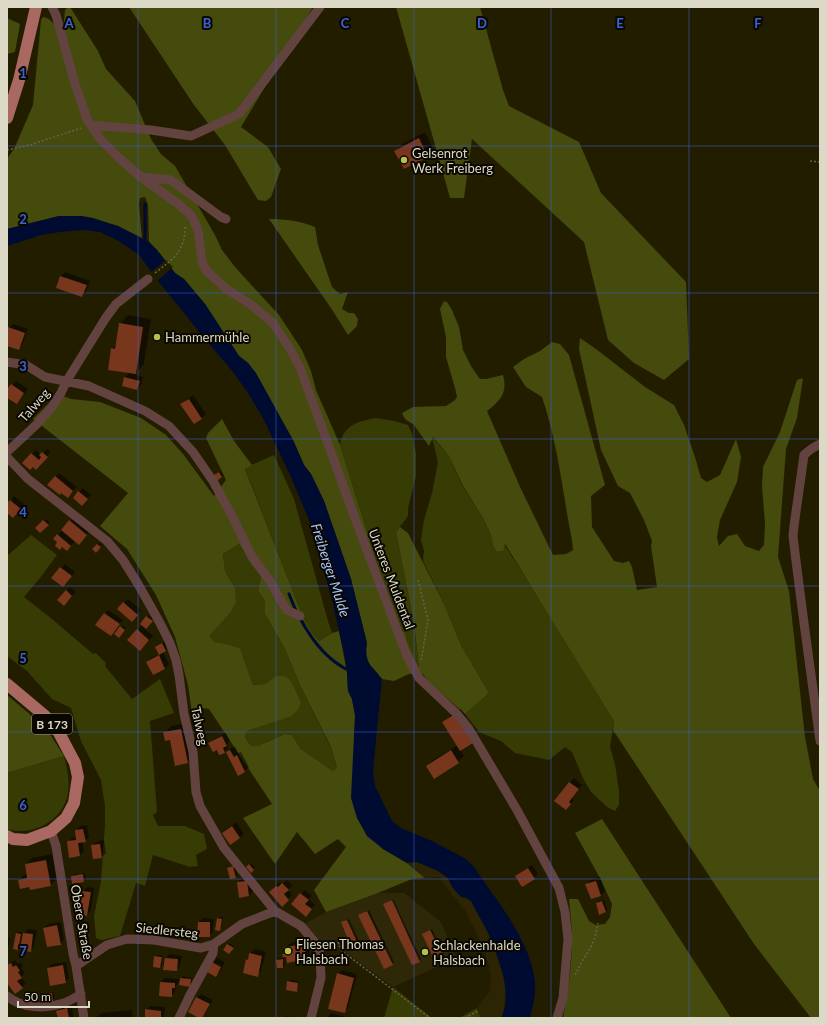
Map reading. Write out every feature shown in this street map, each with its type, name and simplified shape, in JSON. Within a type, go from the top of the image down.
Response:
[{"type":"main road","points":[[7,118],[19,80],[36,7]]},
{"type":"main road","name":"B 173","points":[[7,684],[44,715],[58,731],[75,763],[78,777],[74,803],[66,818],[51,831],[27,840],[14,839],[7,836]]},
{"type":"street","name":"Unteres Muldental","points":[[52,7],[56,16],[75,84],[87,119],[91,126],[100,139],[119,158],[191,215],[198,230],[202,262],[206,270],[225,288],[250,304],[272,322],[289,347],[300,368],[407,656],[419,678],[458,715],[469,729],[517,810],[559,888],[565,912],[568,939],[563,998],[557,1018]]},
{"type":"street","points":[[91,126],[151,130],[191,136],[239,114],[320,7]]},
{"type":"street","points":[[142,177],[171,180],[221,218],[226,219]]},
{"type":"street","name":"Talweg","points":[[7,452],[37,424],[52,406],[116,304],[148,278]]},
{"type":"street","points":[[7,362],[26,365],[45,377],[89,386],[145,411],[169,426],[193,452],[213,482],[252,557],[270,581],[287,610],[297,614]]},
{"type":"street","points":[[820,444],[813,447],[804,455],[793,536],[820,741]]},
{"type":"street","name":"Talweg","points":[[7,457],[28,479],[107,541],[123,560],[160,623],[170,643],[176,660],[184,714],[193,752],[196,792],[200,806],[224,848],[274,911],[300,926],[317,945],[320,954],[321,978],[311,1018]]},
{"type":"street","name":"Obere Straße","points":[[51,831],[56,846],[84,1018]]},
{"type":"street","name":"Siedlersteg","points":[[76,966],[107,945],[127,939],[154,940],[201,948],[214,944],[242,924],[274,911]]},
{"type":"street","name":"Siedlersteg","points":[[179,1018],[213,953],[214,944]]},
{"type":"street","points":[[7,996],[12,1001],[29,1006],[50,1006],[65,1003],[81,994]]},
{"type":"path","points":[[7,150],[30,145],[91,126]]},
{"type":"path","points":[[810,161],[820,162]]},
{"type":"path","points":[[148,278],[169,263],[179,252],[185,235],[185,223]]},
{"type":"path","points":[[418,580],[428,620],[419,678]]},
{"type":"path","points":[[573,978],[591,947],[598,922]]},
{"type":"path","points":[[338,942],[342,951],[430,1018]]},
{"type":"path","points":[[465,1018],[478,1011]]},
{"type":"shaded area","points":[[378,893],[404,893],[441,922],[456,958],[393,987],[333,943],[313,939],[301,926],[326,912]]},
{"type":"green space","points":[[70,7],[98,51],[106,69],[135,101],[151,139],[161,154],[175,166],[215,235],[222,250],[235,267],[279,315],[302,350],[311,371],[316,390],[340,445],[398,631],[405,632],[408,644],[419,668],[414,623],[396,532],[400,527],[408,533],[445,606],[461,645],[489,693],[465,714],[429,682],[422,673],[409,674],[394,681],[382,679],[369,665],[365,653],[367,643],[351,579],[324,501],[311,474],[304,465],[293,440],[248,363],[239,356],[205,304],[184,279],[175,273],[149,242],[148,205],[145,197],[140,198],[139,204],[142,238],[118,226],[59,216],[7,229],[7,159],[14,149],[33,105],[41,20],[43,17],[46,18],[50,20],[59,30],[63,29],[65,10]]},
{"type":"green space","points":[[129,7],[313,7],[241,127],[268,147],[281,169],[271,197],[266,201],[258,200],[225,145],[194,105]]},
{"type":"green space","points":[[396,7],[480,7],[503,90],[509,106],[579,142],[601,193],[686,282],[689,359],[664,380],[634,363],[608,340],[584,242],[472,139],[464,198],[450,198]]},
{"type":"green space","points":[[7,18],[20,24],[15,52],[7,54]]},
{"type":"green space","points":[[269,219],[293,221],[315,227],[318,245],[332,287],[340,294],[348,292],[342,309],[349,313],[354,313],[358,319],[357,326],[348,335],[333,311]]},
{"type":"green space","points":[[444,301],[447,302],[452,310],[459,327],[463,350],[480,379],[503,375],[504,392],[496,404],[487,411],[521,489],[553,555],[566,554],[573,550],[556,451],[542,397],[526,387],[513,367],[552,342],[560,344],[569,355],[605,485],[591,496],[592,527],[614,561],[623,563],[629,561],[632,567],[637,590],[657,587],[651,546],[652,541],[644,520],[630,493],[618,486],[601,450],[579,349],[580,338],[645,387],[674,405],[684,425],[701,478],[707,482],[720,475],[736,439],[741,457],[737,482],[720,520],[717,537],[719,546],[728,536],[737,534],[745,546],[759,551],[764,545],[765,523],[762,486],[763,467],[780,432],[797,380],[803,378],[797,418],[786,449],[778,557],[789,591],[805,737],[813,779],[820,791],[820,1018],[811,1018],[754,944],[613,730],[614,721],[505,544],[503,551],[497,552],[493,546],[491,535],[483,518],[463,486],[449,456],[433,437],[429,446],[414,425],[405,419],[402,413],[413,407],[446,406],[457,397],[446,357],[446,337],[440,309]]},
{"type":"green space","points":[[58,394],[71,399],[100,402],[141,418],[166,435],[183,454],[214,496],[226,480],[206,438],[208,433],[222,419],[234,441],[252,465],[245,469],[303,617],[312,633],[319,641],[332,633],[339,631],[347,673],[348,691],[352,699],[355,715],[354,760],[383,849],[407,863],[425,878],[412,879],[326,912],[314,890],[346,847],[338,839],[315,854],[297,832],[275,864],[243,818],[272,804],[209,709],[204,708],[192,713],[188,685],[175,637],[156,595],[127,549],[100,526],[128,493],[33,419]],"holes":[[[239,544],[261,576],[258,591],[265,601],[265,614],[284,647],[300,685],[331,747],[337,768],[333,771],[301,749],[292,735],[284,734],[258,746],[252,746],[247,741],[245,736],[247,731],[290,717],[298,710],[301,702],[290,680],[285,676],[276,676],[265,684],[253,685],[240,648],[215,642],[209,636],[230,613],[236,602],[235,588],[225,571],[223,554]]]},
{"type":"green space","points":[[376,418],[408,425],[412,433],[416,453],[416,476],[408,508],[408,516],[396,532],[414,623],[419,670],[408,644],[405,632],[398,631],[340,445],[344,433],[348,428],[358,423]]},
{"type":"green space","points":[[432,437],[449,456],[463,487],[483,518],[491,535],[493,546],[498,552],[503,551],[504,544],[563,636],[614,721],[610,747],[615,764],[619,791],[619,805],[615,811],[607,807],[591,792],[572,752],[565,747],[549,760],[515,753],[501,741],[479,732],[465,714],[489,693],[461,645],[445,606],[423,561],[424,551],[421,540],[424,520],[432,493],[438,462]]},
{"type":"green space","points":[[274,455],[294,499],[332,633],[319,641],[312,633],[303,617],[245,468]]},
{"type":"green space","points":[[31,535],[57,555],[24,597],[93,654],[96,653],[106,663],[105,666],[132,699],[160,679],[174,713],[150,721],[157,812],[153,815],[158,826],[185,826],[204,834],[207,849],[196,855],[198,866],[190,867],[153,855],[145,886],[136,883],[120,936],[102,940],[96,938],[94,916],[101,882],[105,824],[105,806],[101,780],[81,741],[71,708],[52,699],[27,671],[7,656],[7,556]]},
{"type":"green space","points":[[239,544],[261,576],[258,591],[265,601],[265,614],[284,647],[300,685],[331,748],[337,768],[333,771],[301,749],[292,735],[283,734],[258,746],[252,746],[247,741],[245,736],[247,731],[290,717],[276,676],[265,684],[253,685],[240,648],[215,642],[208,635],[230,613],[235,588],[225,571],[223,554]]},
{"type":"green space","points":[[7,695],[46,728],[64,756],[7,773]]},
{"type":"green space","points":[[64,756],[69,788],[65,803],[60,811],[46,824],[37,828],[27,831],[7,829],[7,773]]},
{"type":"green space","points":[[602,819],[731,1018],[563,1018],[567,998],[572,949],[569,899],[578,899],[589,921],[596,925],[605,924],[610,917],[612,904],[601,880],[575,833]]},
{"type":"green space","points":[[393,987],[432,1018],[384,1018]]},
{"type":"green space","points":[[477,1008],[480,1016],[478,1018],[459,1018]]},
{"type":"sand","points":[[417,862],[438,871],[448,878],[452,887],[471,901],[491,939],[505,982],[505,1001],[501,1018],[478,1018],[480,1016],[477,1008],[490,991],[491,975],[485,951],[466,912],[439,877],[425,878],[407,863]]},
{"type":"water","name":"Freiberger Mulde","points":[[59,216],[82,216],[93,218],[118,226],[149,242],[175,273],[184,279],[205,304],[239,356],[248,363],[256,373],[293,440],[304,465],[311,474],[324,501],[351,579],[367,643],[366,650],[369,663],[382,679],[373,770],[375,786],[392,821],[401,828],[432,841],[466,859],[474,867],[502,907],[520,936],[532,967],[535,991],[530,1018],[501,1018],[506,1000],[504,979],[489,935],[471,901],[461,897],[452,887],[448,878],[438,871],[417,862],[407,863],[383,849],[367,836],[357,818],[351,798],[355,715],[352,699],[348,691],[345,658],[332,600],[309,520],[263,418],[233,372],[158,281],[139,255],[119,241],[100,232],[84,230],[41,235],[7,246],[7,229]]},
{"type":"pier","points":[[166,260],[173,267],[156,282],[150,273]]},
{"type":"building","points":[[419,138],[428,157],[404,169],[394,151]]},
{"type":"building","points":[[60,276],[87,285],[82,297],[56,288]]},
{"type":"building","points":[[119,323],[143,327],[136,374],[108,370],[111,348],[115,349]]},
{"type":"building","points":[[8,327],[25,333],[19,350],[7,346]]},
{"type":"building","points":[[124,377],[140,381],[137,390],[122,386]]},
{"type":"building","points":[[11,384],[24,393],[17,404],[7,398],[7,389]]},
{"type":"building","points":[[189,399],[202,419],[194,424],[180,404]]},
{"type":"building","points":[[42,452],[48,457],[36,470],[33,467],[30,470],[22,463],[31,453],[39,460],[41,457],[39,455]]},
{"type":"building","points":[[219,472],[222,477],[217,481],[214,475]]},
{"type":"building","points":[[55,476],[73,491],[68,498],[61,493],[60,495],[47,485]]},
{"type":"building","points":[[78,491],[88,499],[82,506],[73,498]]},
{"type":"building","points":[[10,500],[21,509],[13,518],[7,513],[7,503]]},
{"type":"building","points":[[43,520],[49,525],[40,533],[35,528]]},
{"type":"building","points":[[69,520],[87,535],[79,545],[61,530]]},
{"type":"building","points":[[57,534],[71,546],[67,551],[62,547],[60,550],[55,546],[57,542],[53,539]]},
{"type":"building","points":[[97,544],[101,547],[96,553],[92,549]]},
{"type":"building","points":[[60,567],[72,576],[63,587],[51,578]]},
{"type":"building","points":[[66,590],[72,596],[64,606],[57,600]]},
{"type":"building","points":[[123,602],[138,615],[132,622],[117,609]]},
{"type":"building","points":[[104,613],[120,624],[111,636],[95,625]]},
{"type":"building","points":[[146,616],[153,621],[146,629],[140,624]]},
{"type":"building","points":[[120,626],[125,630],[119,638],[114,634]]},
{"type":"building","points":[[137,629],[149,640],[140,651],[127,640]]},
{"type":"building","points":[[162,643],[166,651],[159,655],[155,647]]},
{"type":"building","points":[[159,655],[165,669],[153,675],[146,662]]},
{"type":"building","points":[[455,714],[473,743],[460,751],[442,722]]},
{"type":"building","points":[[181,729],[188,763],[175,766],[170,740],[165,741],[163,732]]},
{"type":"building","points":[[222,736],[227,746],[223,748],[225,753],[219,755],[217,750],[213,752],[208,743]]},
{"type":"building","points":[[230,750],[234,757],[237,755],[245,772],[238,776],[226,752]]},
{"type":"building","points":[[451,750],[459,763],[434,779],[426,766]]},
{"type":"building","points":[[569,782],[579,789],[569,802],[571,804],[566,810],[554,801]]},
{"type":"building","points":[[232,826],[240,838],[230,845],[222,833]]},
{"type":"building","points":[[83,829],[86,842],[78,843],[80,856],[69,858],[67,841],[76,840],[75,830]]},
{"type":"building","points":[[100,844],[102,858],[93,859],[91,845]]},
{"type":"building","points":[[46,860],[51,886],[30,890],[29,887],[20,889],[18,880],[27,878],[25,864]]},
{"type":"building","points":[[249,864],[254,870],[251,873],[246,867]]},
{"type":"building","points":[[233,866],[236,878],[230,879],[227,868]]},
{"type":"building","points":[[528,868],[535,879],[522,887],[515,876]]},
{"type":"building","points":[[83,874],[84,882],[72,884],[71,876]]},
{"type":"building","points":[[247,881],[249,896],[239,898],[237,882]]},
{"type":"building","points":[[596,881],[601,896],[591,899],[585,884]]},
{"type":"building","points":[[282,883],[289,890],[284,894],[289,900],[282,907],[269,892]]},
{"type":"building","points":[[82,891],[91,892],[87,916],[78,914]]},
{"type":"building","points":[[300,893],[309,900],[305,904],[312,909],[306,917],[291,904]]},
{"type":"building","points":[[392,900],[420,962],[412,965],[383,904]]},
{"type":"building","points":[[602,901],[606,912],[599,915],[596,903]]},
{"type":"building","points":[[367,911],[393,965],[384,969],[358,915]]},
{"type":"building","points":[[217,918],[222,919],[220,931],[215,930]]},
{"type":"building","points":[[347,920],[358,944],[351,947],[341,922]]},
{"type":"building","points":[[198,922],[210,922],[210,937],[197,937]]},
{"type":"building","points":[[57,925],[61,945],[47,947],[43,928]]},
{"type":"building","points":[[430,930],[442,953],[433,957],[422,934]]},
{"type":"building","points":[[16,933],[21,934],[18,950],[13,949]]},
{"type":"building","points":[[23,933],[33,934],[31,952],[20,950]]},
{"type":"building","points":[[227,944],[234,948],[229,954],[223,950]]},
{"type":"building","points":[[304,944],[307,959],[287,963],[286,957],[283,957],[282,954],[285,954],[284,947]]},
{"type":"building","points":[[249,953],[262,956],[258,977],[243,973]]},
{"type":"building","points":[[154,956],[162,957],[160,968],[153,967]]},
{"type":"building","points":[[165,958],[178,959],[177,971],[163,970]]},
{"type":"building","points":[[283,959],[283,968],[277,968],[276,960]]},
{"type":"building","points":[[212,962],[221,967],[216,977],[207,972]]},
{"type":"building","points":[[11,963],[13,967],[16,965],[22,978],[17,981],[23,988],[15,994],[7,983],[7,965]]},
{"type":"building","points":[[63,965],[66,983],[50,986],[47,968]]},
{"type":"building","points":[[337,973],[354,978],[345,1013],[328,1009]]},
{"type":"building","points":[[180,978],[191,979],[190,987],[179,985]]},
{"type":"building","points":[[287,981],[298,983],[297,992],[286,990]]},
{"type":"building","points":[[160,982],[175,983],[175,988],[172,988],[172,997],[159,996]]},
{"type":"building","points":[[52,993],[53,1001],[46,1002],[44,995]]},
{"type":"building","points":[[196,997],[210,1004],[202,1018],[188,1012]]},
{"type":"building","points":[[67,1008],[69,1018],[58,1018],[56,1011]]},
{"type":"building","points":[[145,1009],[161,1011],[161,1018],[145,1018]]},
{"type":"waterway","points":[[145,204],[145,242]]},
{"type":"waterway","points":[[289,594],[296,611]]},
{"type":"waterway","points":[[300,618],[309,634],[321,649],[334,661],[350,671]]},
{"type":"place","name":"Gelsenrot Werk Freiberg","points":[[404,160]]},
{"type":"place","name":"Hammermühle","points":[[157,337]]},
{"type":"place","name":"Fliesen Thomas Halsbach","points":[[288,951]]},
{"type":"place","name":"Schlackenhalde Halsbach","points":[[425,952]]}]
